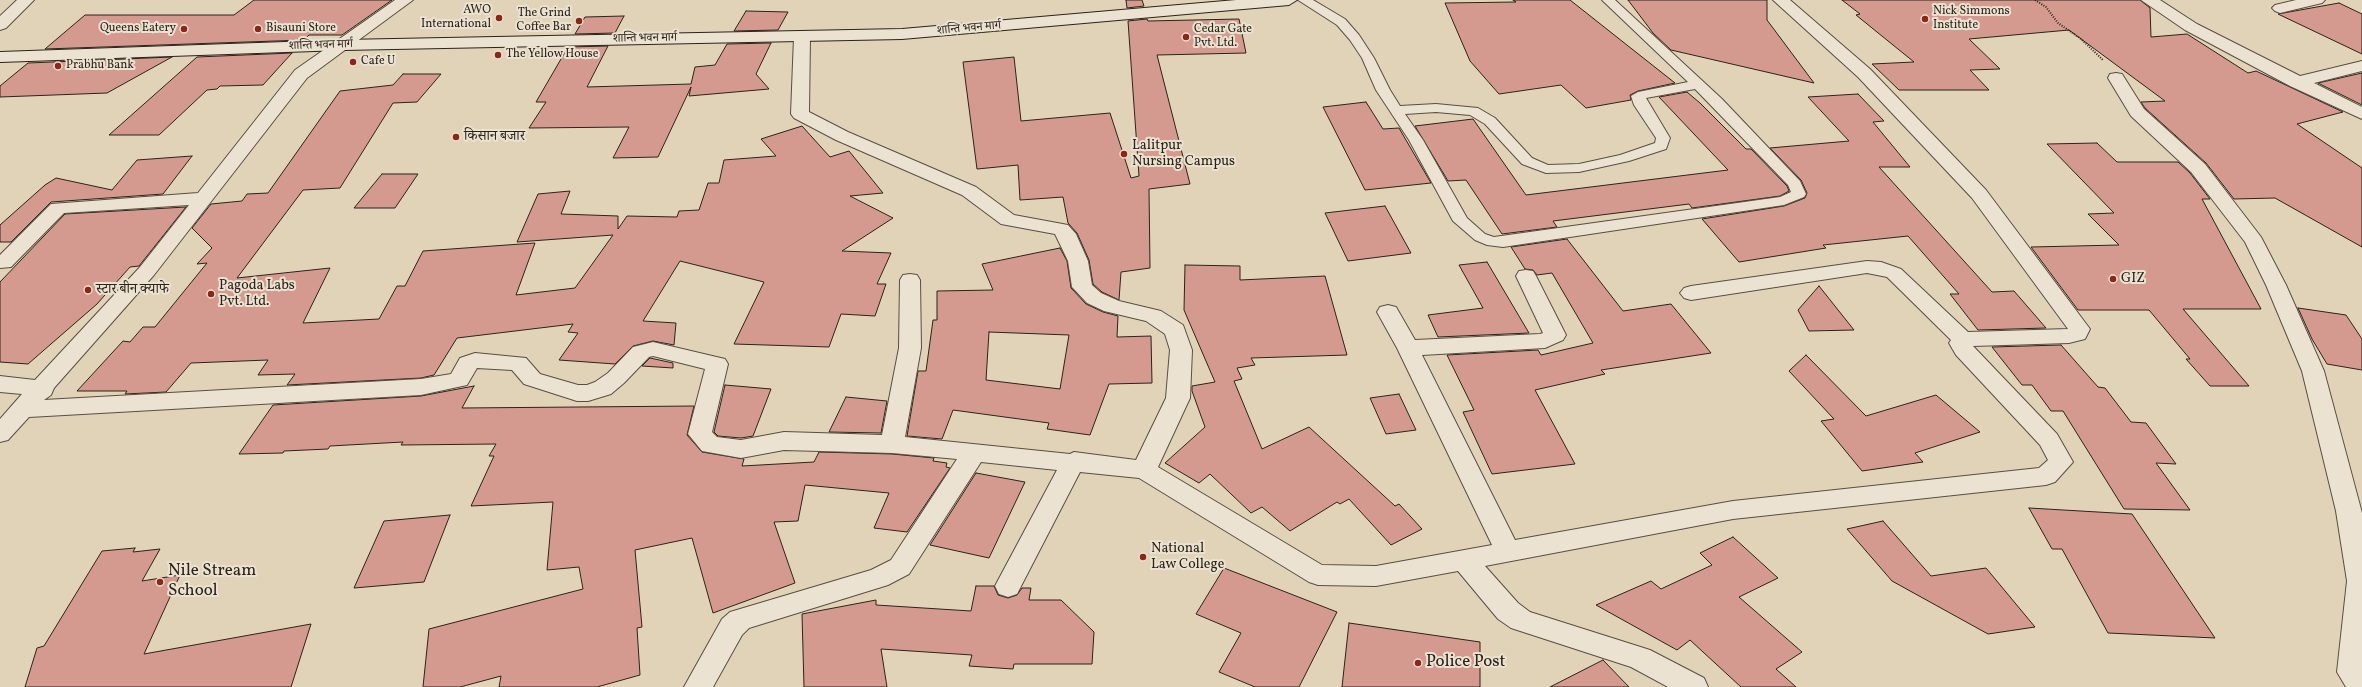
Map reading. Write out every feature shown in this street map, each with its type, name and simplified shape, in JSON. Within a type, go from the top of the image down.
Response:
[{"type":"street","points":[[0,25],[26,0]]},
{"type":"street","points":[[0,434],[43,389],[147,271],[301,74],[405,0]]},
{"type":"street","name":"शान्ति भवन मार्ग","points":[[0,57],[343,45],[802,37],[955,31],[1289,0]]},
{"type":"street","points":[[1691,293],[1867,267],[1881,268],[1894,273],[1963,340],[1997,337],[2069,336],[2077,334],[2079,329],[1979,194],[1864,73],[1781,0]]},
{"type":"street","points":[[2149,0],[2191,27],[2296,82],[2362,114]]},
{"type":"street","points":[[2280,8],[2317,0]]},
{"type":"street","points":[[802,37],[800,114],[842,136],[968,191],[1008,220],[1061,229],[1066,234],[1078,261],[1082,287],[1094,298],[1112,306],[1153,316],[1175,330],[1181,350],[1178,398],[1144,470]]},
{"type":"street","points":[[2296,82],[2362,66]]},
{"type":"street","points":[[2116,78],[2137,112],[2198,168],[2254,241],[2276,285],[2313,371],[2329,427],[2349,511],[2359,573],[2360,581],[2351,672],[2362,687]]},
{"type":"street","points":[[4,263],[58,208],[203,198]]},
{"type":"street","points":[[1408,348],[1545,340],[1555,335],[1526,276]]},
{"type":"street","points":[[892,444],[910,348],[910,280]]},
{"type":"street","points":[[1388,312],[1408,348],[1508,552]]},
{"type":"street","points":[[24,409],[421,387],[459,380],[468,362],[475,360],[518,363],[524,368],[532,379],[577,393],[588,393],[603,388],[616,378],[641,352],[653,349],[717,364],[700,434],[710,445],[741,449],[784,441],[892,444],[975,451],[996,455],[1074,461],[1144,470],[1318,575],[1376,576],[1733,510],[2046,476],[2061,462],[2049,440],[1964,350],[1960,343],[1963,340]]},
{"type":"street","points":[[0,384],[43,389]]},
{"type":"street","points":[[698,687],[732,627],[740,620],[879,578],[892,573],[900,567],[975,451]]},
{"type":"street","points":[[1008,586],[1074,461]]},
{"type":"street","points":[[1464,560],[1508,611],[1520,620],[1640,658],[1694,687]]},
{"type":"lane","points":[[1304,0],[1326,11],[1341,22],[1355,38],[1368,58],[1383,90],[1416,140],[1461,220],[1480,237],[1492,242],[1503,242],[1784,202],[1799,194],[1795,184],[1698,84],[1608,0]]},
{"type":"lane","points":[[1396,110],[1436,108],[1473,111],[1490,120],[1527,161],[1536,167],[1546,169],[1579,168],[1624,158],[1661,146],[1663,138],[1641,105],[1638,96],[1698,84]]},
{"type":"path","points":[[2035,0],[2046,7],[2058,23],[2100,56],[2116,78]]},
{"type":"building","points":[[254,0],[392,0],[342,35],[309,35],[304,40],[45,49],[85,15],[234,15]]},
{"type":"building","points":[[1126,0],[1142,0],[1144,6],[1127,8]]},
{"type":"building","points":[[1513,0],[1570,0],[1675,83],[1638,91],[1630,95],[1631,100],[1586,108],[1561,85],[1499,94],[1470,61],[1445,3],[1516,2]]},
{"type":"building","points":[[1628,0],[1767,0],[1767,20],[1814,83],[1671,50],[1653,33]]},
{"type":"building","points":[[1842,0],[2140,0],[2150,8],[2151,37],[2187,34],[2248,73],[2256,71],[2343,112],[2297,124],[2362,168],[2362,247],[2275,198],[2234,199],[2206,163],[2145,108],[2141,102],[2165,101],[2069,30],[1969,39],[2000,69],[1970,70],[1989,90],[1899,90],[1872,64],[1914,62],[1856,15],[1860,14]]},
{"type":"building","points":[[2339,3],[2362,14],[2362,54],[2278,14]]},
{"type":"building","points":[[746,11],[788,12],[778,30],[734,31]]},
{"type":"building","points":[[624,16],[615,33],[575,34],[585,17]]},
{"type":"building","points":[[1147,19],[1148,21],[1239,19],[1246,53],[1157,55],[1190,184],[1149,189],[1150,268],[1121,272],[1119,300],[1102,292],[1093,284],[1089,260],[1077,233],[1068,223],[1063,197],[1020,200],[1018,165],[977,169],[963,62],[1014,57],[1021,121],[1110,113],[1131,178],[1139,176],[1128,21]]},
{"type":"building","points":[[771,43],[756,74],[769,89],[689,96],[691,87],[658,157],[613,158],[629,127],[529,128],[546,102],[536,102],[568,47],[608,46],[587,87],[691,84],[695,67],[715,65],[727,44]]},
{"type":"building","points":[[292,53],[263,85],[220,86],[217,89],[207,90],[159,135],[109,135],[197,57]]},
{"type":"building","points":[[172,57],[107,93],[0,97],[0,86],[28,63]]},
{"type":"building","points":[[2362,73],[2362,105],[2318,83]]},
{"type":"building","points":[[403,74],[441,74],[417,102],[393,103],[340,188],[303,190],[237,278],[330,268],[303,323],[379,319],[397,286],[405,286],[423,251],[535,243],[516,295],[575,288],[613,235],[517,242],[538,194],[570,191],[561,214],[618,216],[618,229],[627,216],[677,217],[679,211],[699,210],[708,183],[719,183],[724,160],[776,156],[761,139],[802,126],[830,157],[849,151],[883,193],[850,196],[893,218],[842,251],[891,253],[877,284],[886,284],[875,316],[841,314],[829,347],[734,344],[764,282],[680,261],[643,321],[676,323],[674,345],[653,341],[633,346],[615,364],[559,360],[578,333],[568,332],[573,324],[457,338],[434,375],[421,378],[287,385],[295,374],[258,375],[268,360],[191,363],[166,392],[125,394],[127,391],[77,391],[123,341],[130,342],[143,327],[155,327],[207,263],[197,264],[212,248],[192,228],[211,204],[242,201],[247,194],[268,193],[340,91],[393,85]]},
{"type":"building","points":[[1687,92],[1746,149],[1751,149],[1787,186],[1789,191],[1780,196],[1692,208],[1689,204],[1553,221],[1557,227],[1502,234],[1466,180],[1448,181],[1415,126],[1473,119],[1526,195],[1728,170],[1659,97]]},
{"type":"building","points":[[1858,94],[1884,121],[1873,122],[1910,167],[1879,167],[1992,292],[2014,291],[2046,328],[1978,330],[1950,294],[1959,294],[1908,236],[1823,245],[1826,248],[1739,262],[1702,219],[1784,206],[1805,198],[1807,193],[1801,180],[1770,148],[1849,141],[1808,97]]},
{"type":"building","points":[[1366,102],[1383,129],[1399,128],[1431,183],[1365,190],[1323,107]]},
{"type":"building","points":[[2097,143],[2117,162],[2178,162],[2190,173],[2210,199],[2202,199],[2261,309],[2183,309],[2249,386],[2210,386],[2186,359],[2190,359],[2149,310],[2078,310],[2031,247],[2119,245],[2088,214],[2114,213],[2047,144]]},
{"type":"building","points":[[192,156],[163,194],[51,202],[11,242],[0,242],[0,225],[45,185],[56,178],[112,190],[137,160]]},
{"type":"building","points":[[382,174],[418,174],[395,208],[354,208]]},
{"type":"building","points":[[1385,206],[1411,253],[1348,261],[1325,213]]},
{"type":"building","points":[[186,207],[139,266],[130,267],[97,304],[28,364],[0,362],[0,282],[65,214]]},
{"type":"building","points":[[1567,239],[1623,311],[1671,304],[1711,353],[1601,370],[1605,374],[1535,390],[1575,464],[1492,474],[1463,412],[1474,410],[1447,355],[1538,350],[1541,355],[1593,343],[1552,273],[1537,275],[1533,270],[1525,269],[1511,247]]},
{"type":"building","points":[[1060,248],[1067,261],[1071,288],[1086,304],[1103,312],[1118,316],[1117,337],[1151,336],[1152,383],[1109,384],[1090,435],[1047,429],[1049,423],[953,410],[942,439],[907,436],[918,371],[926,371],[933,320],[937,320],[937,291],[993,290],[982,264]],"holes":[[[989,332],[1069,335],[1060,389],[986,380]]]},
{"type":"building","points":[[1487,262],[1529,333],[1438,337],[1428,315],[1483,308],[1459,265]]},
{"type":"building","points":[[1185,265],[1240,266],[1240,280],[1325,276],[1347,355],[1251,358],[1255,365],[1237,368],[1242,379],[1234,381],[1262,449],[1309,427],[1395,506],[1399,504],[1422,529],[1391,545],[1349,499],[1340,504],[1337,502],[1290,531],[1262,507],[1251,513],[1210,474],[1199,483],[1165,463],[1205,427],[1192,391],[1192,386],[1215,382],[1184,310]]},
{"type":"building","points":[[1819,286],[1854,330],[1809,331],[1798,310]]},
{"type":"building","points":[[2298,308],[2346,315],[2362,339],[2362,370],[2327,364],[2312,339]]},
{"type":"building","points":[[2061,345],[2098,387],[2105,388],[2131,422],[2146,423],[2176,464],[2156,463],[2190,510],[2124,509],[2063,411],[2051,411],[2032,385],[2022,385],[1992,347]]},
{"type":"building","points":[[1806,355],[1866,416],[1936,395],[1980,432],[1915,453],[1923,462],[1862,471],[1821,421],[1834,419],[1789,371]]},
{"type":"building","points":[[650,358],[673,363],[673,368],[642,366]]},
{"type":"building","points":[[725,385],[771,389],[753,436],[741,438],[718,436],[714,432]]},
{"type":"building","points":[[474,386],[462,408],[694,406],[687,435],[702,452],[744,459],[742,466],[814,462],[819,452],[892,454],[934,458],[933,461],[947,463],[946,467],[950,468],[907,532],[874,528],[889,493],[805,485],[798,521],[774,522],[795,583],[713,613],[692,538],[635,550],[642,627],[637,628],[640,675],[597,687],[499,687],[501,676],[460,687],[423,687],[429,629],[583,589],[579,567],[547,570],[553,502],[471,506],[494,456],[489,456],[496,444],[401,445],[403,442],[330,446],[328,449],[284,451],[283,453],[239,454],[273,405],[421,396]]},
{"type":"building","points":[[1399,394],[1416,430],[1386,434],[1370,398]]},
{"type":"building","points":[[846,397],[887,401],[881,433],[829,432]]},
{"type":"building","points":[[976,473],[1025,482],[989,558],[930,545]]},
{"type":"building","points":[[2029,508],[2132,514],[2215,638],[2108,633],[2062,549],[2052,549]]},
{"type":"building","points":[[450,515],[424,582],[354,588],[384,521]]},
{"type":"building","points":[[1883,521],[1931,576],[1986,568],[2035,627],[1988,634],[1892,581],[1847,529]]},
{"type":"building","points":[[1733,537],[1778,578],[1739,597],[1802,652],[1776,669],[1796,687],[1741,687],[1690,640],[1677,650],[1596,605],[1651,581],[1661,589],[1712,565],[1700,553]]},
{"type":"building","points":[[135,548],[133,552],[160,549],[142,581],[180,575],[144,654],[311,624],[291,687],[25,687],[37,648],[44,646],[102,551]]},
{"type":"building","points":[[1224,568],[1337,612],[1299,687],[1255,687],[1219,672],[1241,633],[1196,614]]},
{"type":"building","points":[[976,586],[994,586],[998,595],[1008,598],[1017,595],[1022,588],[1031,588],[1029,600],[1061,600],[1094,632],[1092,664],[1014,664],[1013,669],[969,666],[972,655],[881,649],[887,687],[804,687],[802,614],[876,600],[876,605],[971,611]]},
{"type":"building","points":[[1349,623],[1480,642],[1480,687],[1342,687]]},
{"type":"building","points":[[1603,660],[1629,687],[1550,687]]},
{"type":"place","name":"AWO International","points":[[499,18]]},
{"type":"place","name":"Nick Simmons Institute","points":[[1925,19]]},
{"type":"place","name":"The Grind Coffee Bar","points":[[579,21]]},
{"type":"place","name":"Queens Eatery","points":[[184,29]]},
{"type":"place","name":"Bisauni Store","points":[[258,29]]},
{"type":"place","name":"Cedar Gate Pvt. Ltd.","points":[[1186,37]]},
{"type":"place","name":"The Yellow House","points":[[498,55]]},
{"type":"place","name":"Cafe U","points":[[353,62]]},
{"type":"place","name":"Prabhu Bank","points":[[58,66]]},
{"type":"place","name":"किसान बजार","points":[[456,137]]},
{"type":"place","name":"Lalitpur Nursing Campus","points":[[1124,154]]},
{"type":"place","name":"GIZ","points":[[2113,279]]},
{"type":"place","name":"स्टार बीन क्याफे","points":[[88,290]]},
{"type":"place","name":"Pagoda Labs Pvt. Ltd.","points":[[211,294]]},
{"type":"place","name":"National Law College","points":[[1143,557]]},
{"type":"place","name":"Nile Stream School","points":[[160,582]]},
{"type":"place","name":"Police Post","points":[[1418,663]]}]
